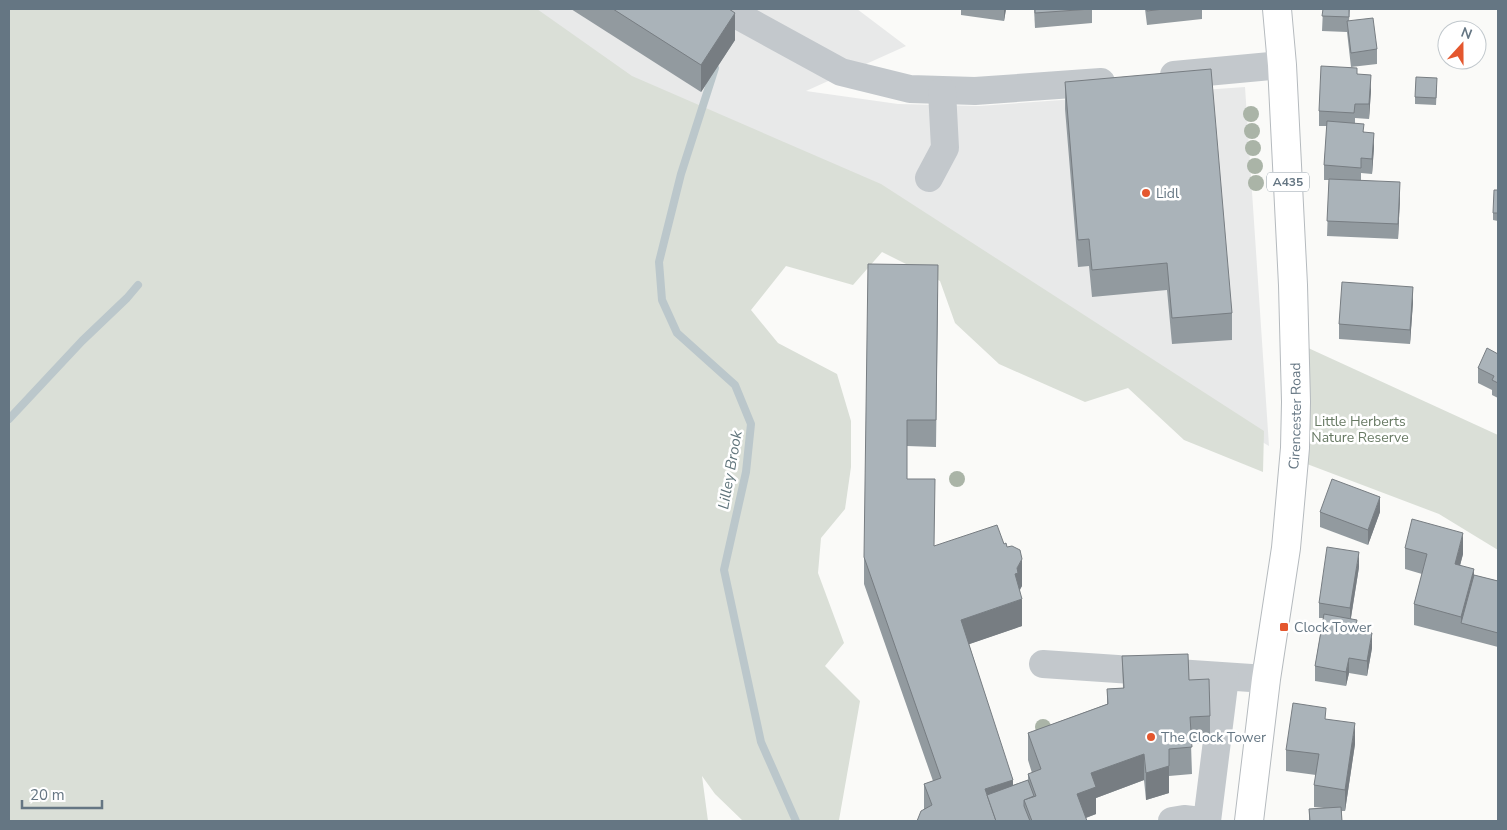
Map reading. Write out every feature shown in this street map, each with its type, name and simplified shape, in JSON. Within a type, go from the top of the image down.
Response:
[{"type":"main road","name":"Cirencester Road","points":[[1249,821],[1266,679],[1286,548],[1295,448],[1295,355],[1282,65],[1277,9]]},
{"type":"lane","points":[[726,9],[841,72],[910,89],[975,92],[1124,80]]},
{"type":"lane","points":[[1154,77],[1282,65]]},
{"type":"lane","points":[[929,178],[944,148],[942,90]]},
{"type":"lane","points":[[1043,664],[1266,679]]},
{"type":"lane","points":[[1207,821],[1225,677]]},
{"type":"lane","points":[[1172,821],[1184,819],[1201,821]]},
{"type":"shaded area","points":[[485,9],[857,9],[906,46],[806,91],[898,104],[979,106],[1245,87],[1269,446],[770,155]]},
{"type":"green space","points":[[9,9],[537,9],[632,76],[881,184],[1264,431],[1263,472],[1184,440],[1128,388],[1085,402],[999,364],[955,323],[940,281],[882,252],[853,285],[786,266],[751,310],[778,343],[837,374],[851,421],[851,467],[845,509],[821,538],[818,573],[844,643],[825,666],[860,701],[839,820],[743,821],[715,794],[702,776],[708,821],[9,821]]},
{"type":"green space","name":"Little Herberts Nature Reserve","points":[[1306,347],[1498,435],[1498,550],[1439,514],[1307,464]]},
{"type":"building","points":[[613,9],[729,9],[735,13],[701,65]]},
{"type":"building","points":[[1035,9],[1091,9],[1035,13]]},
{"type":"building","points":[[1147,9],[1164,9],[1147,11]]},
{"type":"building","points":[[1323,9],[1349,9],[1349,17],[1322,16]]},
{"type":"building","points":[[1373,18],[1377,49],[1351,53],[1347,21]]},
{"type":"building","points":[[1321,66],[1357,68],[1357,74],[1371,75],[1369,104],[1355,104],[1354,113],[1319,111]]},
{"type":"building","name":"Lidl","points":[[1211,69],[1232,313],[1172,318],[1167,263],[1092,270],[1089,239],[1078,240],[1065,82]]},
{"type":"building","points":[[1416,77],[1437,78],[1436,98],[1415,97]]},
{"type":"building","points":[[1327,121],[1364,124],[1363,132],[1374,133],[1372,159],[1361,158],[1361,168],[1324,165]]},
{"type":"building","points":[[1329,179],[1400,182],[1398,224],[1327,221]]},
{"type":"building","points":[[1494,190],[1498,190],[1498,213],[1493,213]]},
{"type":"building","points":[[868,264],[938,265],[936,420],[907,420],[907,479],[935,479],[934,546],[997,525],[1004,544],[1006,543],[1007,547],[1012,546],[1020,550],[1022,559],[1017,568],[1018,573],[1015,574],[1022,599],[961,620],[1013,780],[985,789],[996,821],[917,821],[921,811],[932,805],[924,784],[941,778],[864,557]]},
{"type":"building","points":[[1342,282],[1413,287],[1410,330],[1339,324]]},
{"type":"building","points":[[1487,348],[1498,354],[1498,383],[1492,380],[1494,376],[1478,368]]},
{"type":"building","points":[[1332,479],[1380,497],[1368,530],[1320,512]]},
{"type":"building","points":[[1412,519],[1463,533],[1455,564],[1474,569],[1461,617],[1414,604],[1427,554],[1405,548]]},
{"type":"building","points":[[1327,547],[1359,552],[1350,608],[1319,603]]},
{"type":"building","points":[[1474,575],[1498,581],[1498,633],[1461,623]]},
{"type":"building","points":[[1324,614],[1357,620],[1355,630],[1372,633],[1367,661],[1349,658],[1346,672],[1315,666]]},
{"type":"building","points":[[1188,654],[1189,680],[1209,679],[1210,716],[1190,717],[1192,747],[1169,749],[1169,766],[1146,773],[1144,754],[1091,773],[1096,787],[1077,794],[1087,821],[1032,821],[1024,800],[1036,796],[1028,774],[1041,769],[1028,733],[1108,704],[1107,689],[1124,688],[1122,656]]},
{"type":"building","points":[[1293,703],[1326,708],[1325,719],[1355,723],[1345,790],[1314,785],[1319,754],[1286,750]]},
{"type":"building","points":[[1028,780],[1034,796],[1024,800],[1024,806],[1030,821],[996,821],[987,795]]},
{"type":"building","points":[[1341,807],[1342,821],[1310,821],[1309,809]]},
{"type":"waterway","name":"Lilley Brook","points":[[715,68],[681,174],[659,262],[662,300],[677,333],[735,385],[751,424],[746,472],[724,570],[761,742],[796,821]]},
{"type":"waterway","points":[[9,419],[82,341],[138,285]]},
{"type":"place","name":"Lidl","points":[[1146,193]]},
{"type":"place","name":"Clock Tower","points":[[1284,627]]},
{"type":"place","name":"The Clock Tower","points":[[1151,737]]}]
